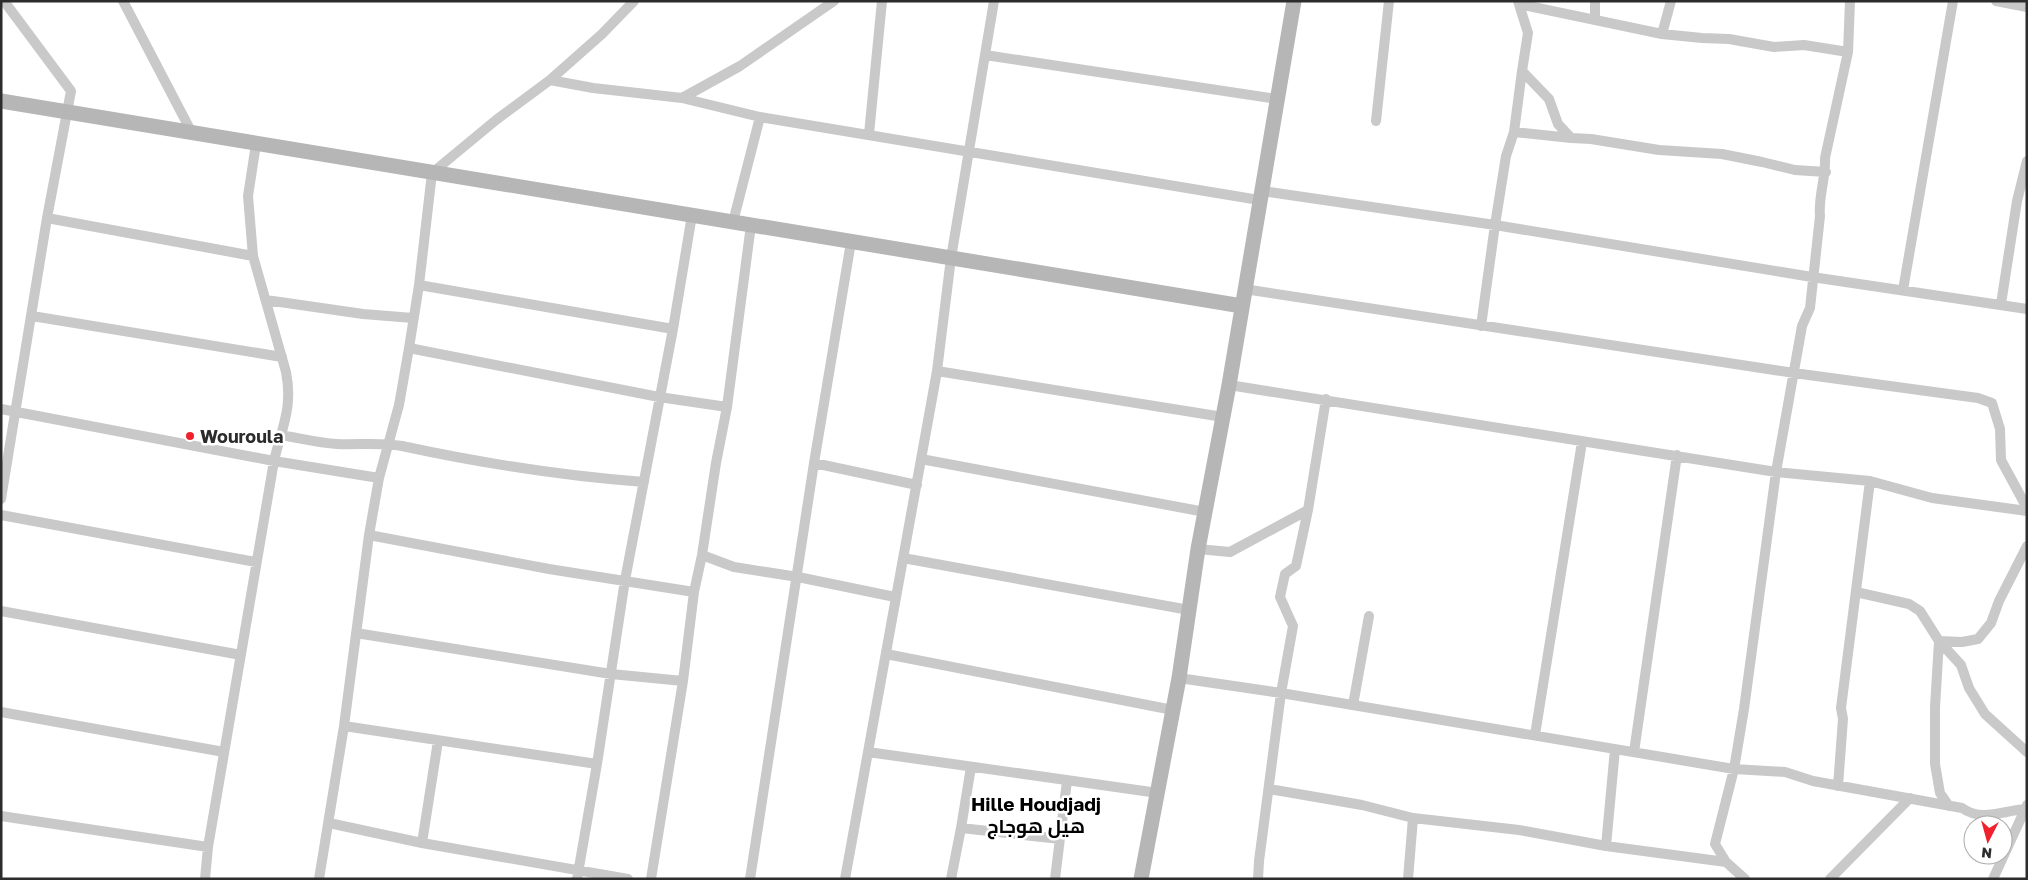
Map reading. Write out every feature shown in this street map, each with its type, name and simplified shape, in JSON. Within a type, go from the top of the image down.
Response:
[{"type":"street","points":[[1,499],[47,218],[71,91],[4,1]]},
{"type":"street","points":[[123,1],[192,133]]},
{"type":"street","points":[[319,879],[344,726],[368,535],[379,478],[399,405],[419,285],[432,172],[496,120],[550,80],[602,34],[634,1]]},
{"type":"street","points":[[682,98],[740,66],[834,1]]},
{"type":"street","points":[[869,134],[882,1]]},
{"type":"street","points":[[845,879],[937,371],[951,258],[994,1]]},
{"type":"street","points":[[1376,121],[1389,1]]},
{"type":"street","points":[[1594,20],[1595,1]]},
{"type":"street","points":[[1662,34],[1671,1]]},
{"type":"street","points":[[1744,879],[1726,862],[1715,844],[1734,769],[1744,710],[1776,472],[1802,326],[1810,308],[1820,216],[1819,204],[1826,172],[1826,158],[1848,52],[1850,1]]},
{"type":"street","points":[[1902,290],[1953,1]]},
{"type":"street","points":[[1996,1],[2027,7]]},
{"type":"street","points":[[1141,879],[1179,678],[1198,549],[1229,385],[1277,100],[1290,2]]},
{"type":"street","points":[[1481,326],[1495,224],[1506,156],[1514,132],[1528,33],[1519,3],[1662,34],[1729,39],[1774,47],[1804,45],[1848,52]]},
{"type":"street","points":[[985,55],[1277,100]]},
{"type":"street","points":[[1522,71],[1548,99],[1558,124],[1571,138]]},
{"type":"street","points":[[550,80],[593,88],[682,98],[760,117],[969,151],[1261,196],[1495,224],[1812,277],[2027,309]]},
{"type":"street","points":[[1,102],[1242,306]]},
{"type":"street","points":[[732,222],[760,117]]},
{"type":"street","points":[[1514,132],[1592,139],[1659,150],[1722,154],[1795,170],[1826,172]]},
{"type":"street","points":[[204,879],[274,461],[280,435],[289,410],[289,384],[253,256],[248,196],[256,144]]},
{"type":"street","points":[[2001,304],[2016,210],[2027,161]]},
{"type":"street","points":[[577,875],[597,764],[625,580],[673,329],[692,215]]},
{"type":"street","points":[[47,218],[253,256]]},
{"type":"street","points":[[651,879],[683,681],[694,592],[727,407],[751,225]]},
{"type":"street","points":[[750,879],[798,577],[814,463],[851,242]]},
{"type":"street","points":[[419,285],[673,329]]},
{"type":"street","points":[[1244,289],[1794,373],[1978,398],[1992,403],[2000,429],[2001,460],[2027,509]]},
{"type":"street","points":[[266,300],[363,314],[413,318]]},
{"type":"street","points":[[32,316],[282,357]]},
{"type":"street","points":[[409,348],[659,397],[727,407]]},
{"type":"street","points":[[937,371],[1223,417]]},
{"type":"street","points":[[1229,385],[1776,472],[1870,481],[1932,498],[2027,509]]},
{"type":"street","points":[[1258,879],[1281,693],[1292,626],[1280,597],[1284,574],[1296,566],[1308,510],[1326,399]]},
{"type":"street","points":[[1,409],[274,461],[379,478]]},
{"type":"street","points":[[280,435],[334,444],[401,446],[473,460],[583,476],[644,482]]},
{"type":"street","points":[[1535,736],[1582,442]]},
{"type":"street","points":[[1634,752],[1677,455]]},
{"type":"street","points":[[921,460],[1205,512]]},
{"type":"street","points":[[814,463],[917,485]]},
{"type":"street","points":[[1838,786],[1843,719],[1841,708],[1870,481]]},
{"type":"street","points":[[1198,549],[1230,552],[1308,510]]},
{"type":"street","points":[[1,515],[256,562]]},
{"type":"street","points":[[368,535],[549,569],[694,592]]},
{"type":"street","points":[[1939,641],[1962,642],[1978,639],[1991,624],[1999,601],[2027,546]]},
{"type":"street","points":[[702,555],[734,567],[798,577],[895,597]]},
{"type":"street","points":[[903,558],[1189,610]]},
{"type":"street","points":[[1856,592],[1913,605],[1920,611],[1939,641],[1961,665],[1969,688],[1985,714],[2027,752]]},
{"type":"street","points":[[1,611],[241,656]]},
{"type":"street","points":[[1353,705],[1369,616]]},
{"type":"street","points":[[356,633],[611,674],[683,681]]},
{"type":"street","points":[[1939,641],[1935,707],[1935,764],[1940,793],[1949,806]]},
{"type":"street","points":[[886,654],[1173,710]]},
{"type":"street","points":[[1179,678],[1281,693],[1734,769],[1785,772],[1812,781],[1962,808],[1971,814],[1986,817],[2026,807]]},
{"type":"street","points":[[1,712],[224,752]]},
{"type":"street","points":[[344,726],[597,764]]},
{"type":"street","points":[[422,843],[438,741]]},
{"type":"street","points":[[1606,846],[1615,749]]},
{"type":"street","points":[[868,752],[1067,781],[1158,792]]},
{"type":"street","points":[[951,879],[962,828],[970,767]]},
{"type":"street","points":[[1054,879],[1067,781]]},
{"type":"street","points":[[1269,789],[1362,805],[1413,818],[1519,830],[1606,846],[1726,862]]},
{"type":"street","points":[[1830,879],[1910,798]]},
{"type":"street","points":[[1994,879],[2026,807]]},
{"type":"street","points":[[1,816],[208,847]]},
{"type":"street","points":[[1408,879],[1413,818]]},
{"type":"street","points":[[329,823],[577,875],[628,879]]},
{"type":"street","points":[[962,828],[1060,839]]},
{"type":"place","name":"Wouroula","points":[[190,436]]},
{"type":"district","name":"Hille Houdjadj هيل هوجاج","points":[[1036,814]]}]
